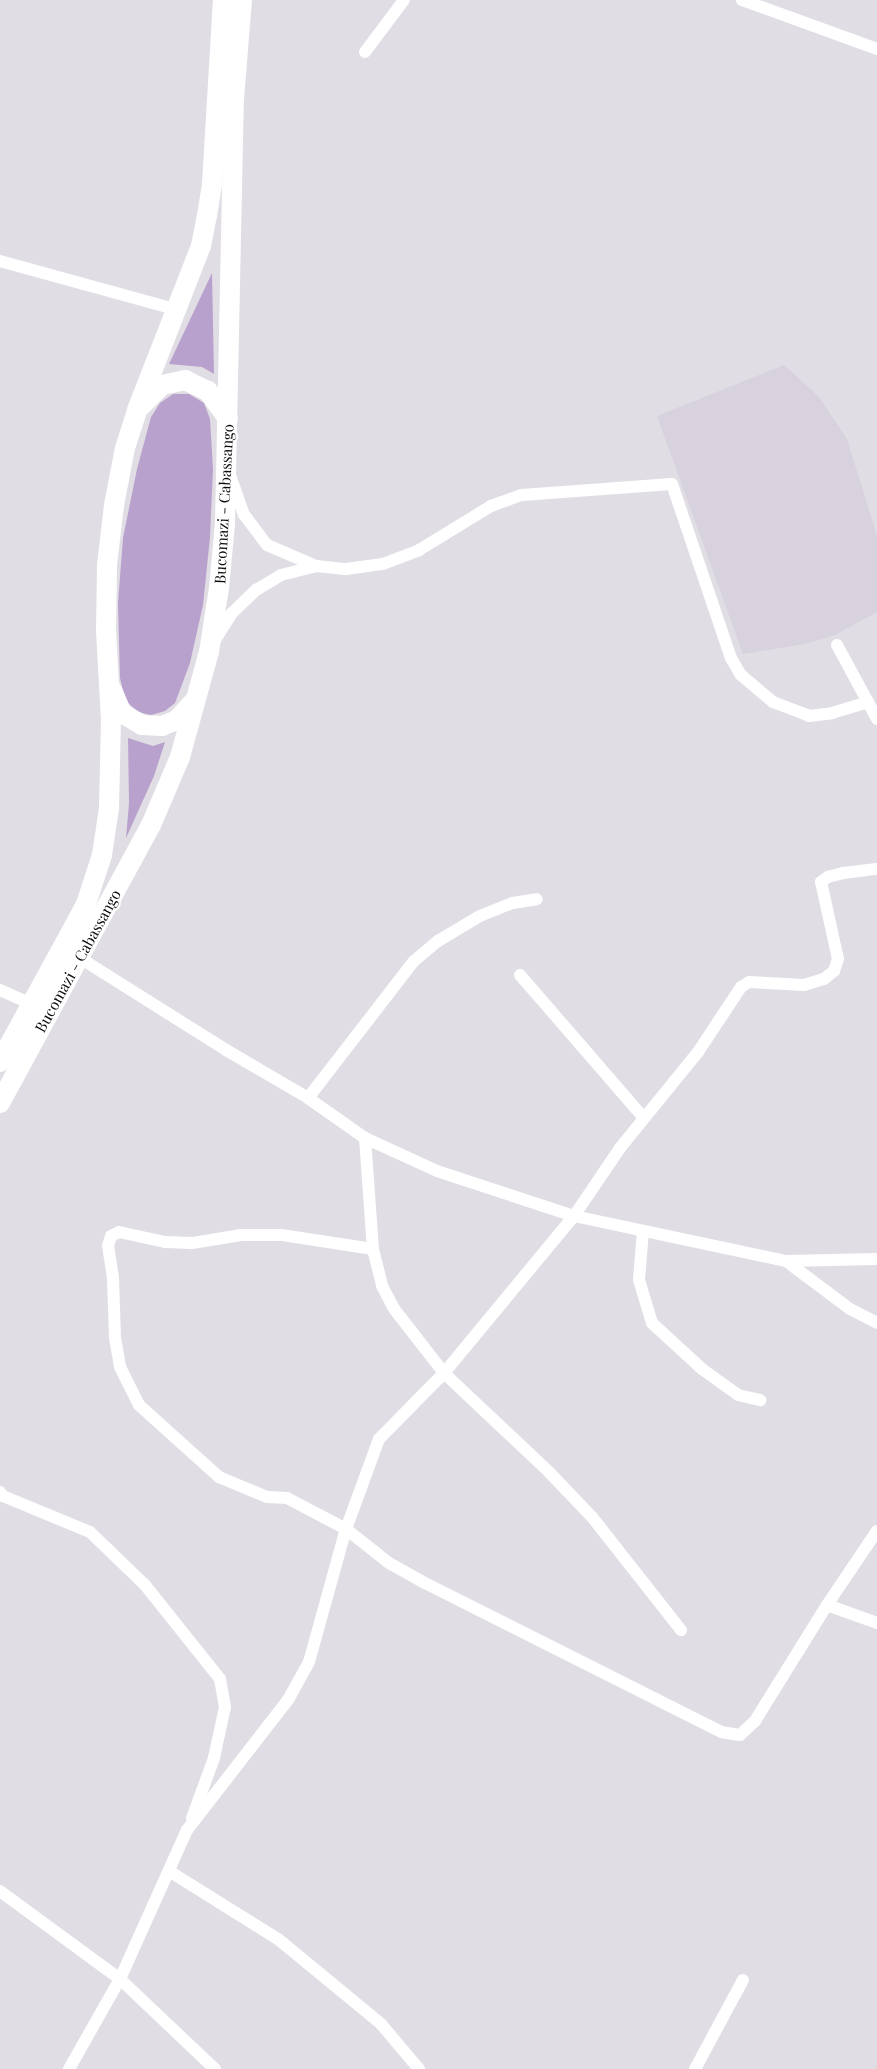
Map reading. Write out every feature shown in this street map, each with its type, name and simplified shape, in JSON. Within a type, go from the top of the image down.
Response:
[{"type":"main road","name":"Bucomazi - Cabassango","points":[[0,1062],[86,904],[102,855],[110,808],[111,720],[108,679],[107,565],[123,459],[137,410],[174,309],[201,246],[212,184],[219,30],[223,0]]},
{"type":"main road","name":"Bucomazi - Cabassango","points":[[0,1103],[151,825],[180,757],[209,652],[219,588],[225,523],[234,99],[242,0]]},
{"type":"main road","points":[[137,410],[162,386],[184,380],[208,391],[228,418]]},
{"type":"main road","points":[[108,679],[122,712],[142,725],[162,726],[177,720],[198,696]]},
{"type":"street","points":[[364,52],[404,0]]},
{"type":"street","points":[[742,0],[877,49]]},
{"type":"street","points":[[0,261],[174,309]]},
{"type":"street","points":[[227,466],[244,515],[267,545],[316,566],[346,569],[383,564],[419,550],[491,506],[522,495],[672,484],[731,658],[741,675],[773,702],[809,716],[832,713],[868,702]]},
{"type":"street","points":[[209,652],[231,614],[256,590],[281,575],[316,566]]},
{"type":"street","points":[[837,645],[877,719]]},
{"type":"street","points":[[188,1830],[288,1700],[309,1662],[346,1530],[379,1439],[444,1373],[573,1216],[620,1148],[699,1053],[741,987],[749,982],[804,985],[824,979],[834,971],[838,958],[821,882],[828,877],[843,873],[877,869]]},
{"type":"street","points":[[308,1098],[414,961],[438,941],[480,916],[513,903],[537,899]]},
{"type":"street","points":[[80,958],[226,1050],[308,1098],[365,1138],[437,1171],[573,1216],[786,1261],[877,1259]]},
{"type":"street","points":[[520,975],[644,1118]]},
{"type":"street","points":[[0,990],[32,1004]]},
{"type":"street","points":[[365,1138],[373,1249],[382,1286],[395,1310],[444,1373],[549,1472],[592,1517],[681,1630]]},
{"type":"street","points":[[643,1231],[639,1280],[652,1323],[702,1369],[738,1395],[760,1400]]},
{"type":"street","points":[[373,1249],[281,1235],[242,1235],[192,1243],[165,1242],[119,1232],[111,1236],[108,1246],[113,1278],[115,1338],[120,1367],[139,1405],[219,1477],[250,1492],[267,1497],[287,1498],[346,1530],[388,1563],[425,1583],[722,1732],[740,1735],[755,1721],[827,1605],[877,1531]]},
{"type":"street","points":[[786,1261],[850,1309],[877,1323]]},
{"type":"street","points":[[0,1492],[3,1496],[90,1532],[146,1585],[220,1679],[225,1707],[214,1758],[188,1830],[120,1979],[69,2069]]},
{"type":"street","points":[[827,1605],[877,1623]]},
{"type":"street","points":[[169,1871],[278,1939],[381,2024],[419,2069]]},
{"type":"street","points":[[0,1891],[120,1979],[215,2069]]},
{"type":"street","points":[[695,2069],[743,1980]]},
{"type":"shaded area","points":[[212,273],[214,374],[202,367],[169,364]]},
{"type":"shaded area","points":[[784,365],[819,397],[847,439],[877,536],[877,612],[835,635],[805,644],[743,654],[657,416]]},
{"type":"shaded area","points":[[173,394],[189,394],[204,403],[210,419],[213,469],[210,537],[203,605],[190,663],[175,703],[165,711],[151,715],[138,712],[125,700],[120,678],[118,603],[123,538],[137,469],[151,417],[160,403]]},
{"type":"shaded area","points":[[128,738],[153,746],[165,742],[154,776],[126,838],[129,803]]}]
